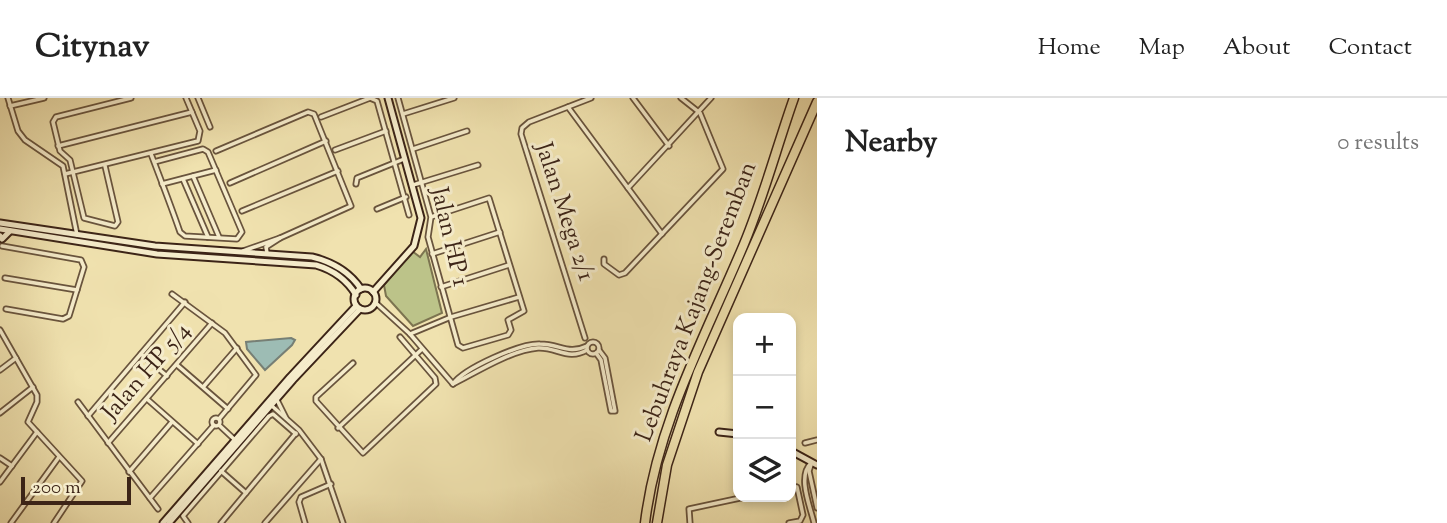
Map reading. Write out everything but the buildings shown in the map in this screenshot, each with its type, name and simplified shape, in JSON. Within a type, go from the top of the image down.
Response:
[{"type":"highway","name":"Lebuhraya Kajang-Seremban","points":[[645,523],[653,474],[685,377],[745,242],[794,98]]},
{"type":"highway","name":"Lebuhraya Kajang-Seremban","points":[[657,523],[667,465],[698,372],[817,102]]},
{"type":"street","points":[[8,98],[18,131],[25,139],[60,162],[65,174],[77,235]]},
{"type":"street","points":[[10,106],[44,98]]},
{"type":"street","points":[[105,166],[118,222],[115,226],[90,222],[85,218],[70,160],[58,146],[53,122],[56,117],[131,98]]},
{"type":"street","points":[[65,174],[198,141],[200,131],[186,98]]},
{"type":"street","points":[[198,98],[210,127]]},
{"type":"street","points":[[321,117],[370,98],[377,101],[409,215]]},
{"type":"street","points":[[372,291],[416,237],[420,209],[388,98]]},
{"type":"street","points":[[398,98],[422,181],[478,165]]},
{"type":"street","points":[[402,114],[454,98]]},
{"type":"street","name":"Jalan Mega 2/1","points":[[585,338],[521,134],[524,125],[591,98]]},
{"type":"street","points":[[633,98],[669,146]]},
{"type":"street","points":[[604,259],[604,264],[619,275],[625,273],[723,169],[700,113],[681,98]]},
{"type":"street","points":[[628,188],[711,98]]},
{"type":"street","points":[[568,107],[662,234]]},
{"type":"street","points":[[216,151],[308,111],[314,114],[351,206],[237,256]]},
{"type":"street","points":[[58,146],[192,112]]},
{"type":"street","points":[[335,150],[386,131]]},
{"type":"street","points":[[412,149],[467,131]]},
{"type":"street","points":[[230,183],[326,141]]},
{"type":"street","points":[[151,154],[180,232],[185,236],[237,239],[242,232],[208,152],[203,149],[154,162]]},
{"type":"street","points":[[356,184],[357,178],[405,158]]},
{"type":"street","points":[[162,184],[216,170]]},
{"type":"street","points":[[242,211],[338,171]]},
{"type":"street","points":[[193,176],[219,237]]},
{"type":"street","points":[[183,179],[208,237]]},
{"type":"street","name":"Jalan HP 1","points":[[413,184],[422,181],[431,217],[428,237],[458,345],[463,348],[508,335],[511,330],[508,320],[524,311],[519,297]]},
{"type":"street","points":[[377,209],[406,197]]},
{"type":"street","points":[[410,334],[451,317],[519,297],[489,198],[431,217]]},
{"type":"street","points":[[432,254],[500,232]]},
{"type":"street","points":[[2,235],[77,235],[155,246],[228,251],[237,256],[267,254],[312,257],[334,263],[355,280],[361,289],[372,291]]},
{"type":"street","points":[[2,235],[157,254],[237,256],[317,265],[349,284],[358,307]]},
{"type":"street","points":[[2,235],[81,260],[84,267],[69,316],[63,319],[6,309]]},
{"type":"street","points":[[267,254],[266,247],[280,238]]},
{"type":"street","points":[[155,246],[157,254]]},
{"type":"street","points":[[442,287],[510,265]]},
{"type":"street","points":[[5,278],[77,290]]},
{"type":"street","points":[[355,295],[361,289]]},
{"type":"street","points":[[372,291],[376,303],[410,334],[453,384]]},
{"type":"street","points":[[150,498],[229,410],[256,375],[237,348],[212,323],[172,294]]},
{"type":"street","points":[[88,416],[186,302]]},
{"type":"street","points":[[358,307],[371,309],[376,303]]},
{"type":"street","points":[[169,523],[269,403],[358,307]]},
{"type":"street","name":"Jalan HP 5/4","points":[[108,443],[212,323]]},
{"type":"street","points":[[0,330],[33,387],[37,402],[28,419],[37,432],[79,473],[82,485],[54,523]]},
{"type":"street","points":[[353,363],[316,397],[316,401],[360,451],[365,452],[436,381],[400,337]]},
{"type":"street","points":[[453,384],[460,375],[475,365],[539,343],[570,352],[587,348],[598,352],[605,358],[615,411],[611,411],[601,360],[598,352],[596,342],[587,348],[566,355],[539,348],[476,369],[453,384]]},
{"type":"street","points":[[203,386],[237,348]]},
{"type":"street","points":[[338,428],[422,349]]},
{"type":"street","points":[[141,354],[167,376]]},
{"type":"street","points":[[505,354],[510,358]]},
{"type":"street","points":[[0,370],[16,358]]},
{"type":"street","points":[[177,365],[229,410]]},
{"type":"street","points":[[0,412],[33,387]]},
{"type":"street","points":[[275,397],[286,418]]},
{"type":"street","points":[[147,399],[198,443]]},
{"type":"street","points":[[78,402],[159,509]]},
{"type":"street","points":[[269,403],[286,418],[321,459],[344,523]]},
{"type":"street","points":[[188,523],[182,519],[271,414],[297,432]]},
{"type":"street","points":[[129,472],[172,422]]},
{"type":"street","points":[[217,423],[237,441]]},
{"type":"street","points":[[0,482],[37,432]]},
{"type":"street","points":[[221,523],[297,432]]},
{"type":"street","points":[[719,432],[733,433]]},
{"type":"street","points":[[807,442],[817,440]]},
{"type":"street","points":[[163,523],[237,441]]},
{"type":"street","points":[[796,454],[814,464]]},
{"type":"street","points":[[11,523],[60,456]]},
{"type":"street","points":[[0,458],[12,466]]},
{"type":"street","points":[[265,523],[321,459]]},
{"type":"street","points":[[814,464],[809,471],[817,508]]},
{"type":"street","points":[[814,464],[805,471],[814,523]]},
{"type":"street","points":[[221,471],[246,494]]},
{"type":"street","points":[[305,523],[299,502],[301,497],[331,484]]},
{"type":"street","points":[[789,523],[800,521],[802,510],[796,488]]},
{"type":"street","points":[[799,496],[814,496]]},
{"type":"street","points":[[690,523],[688,511],[733,500]]},
{"type":"street","points":[[802,510],[816,502]]},
{"type":"green space","points":[[426,249],[442,313],[413,326],[386,296],[384,285],[412,251],[420,257]]},
{"type":"water","points":[[291,338],[295,340],[292,345],[265,370],[247,349],[246,342]]}]
